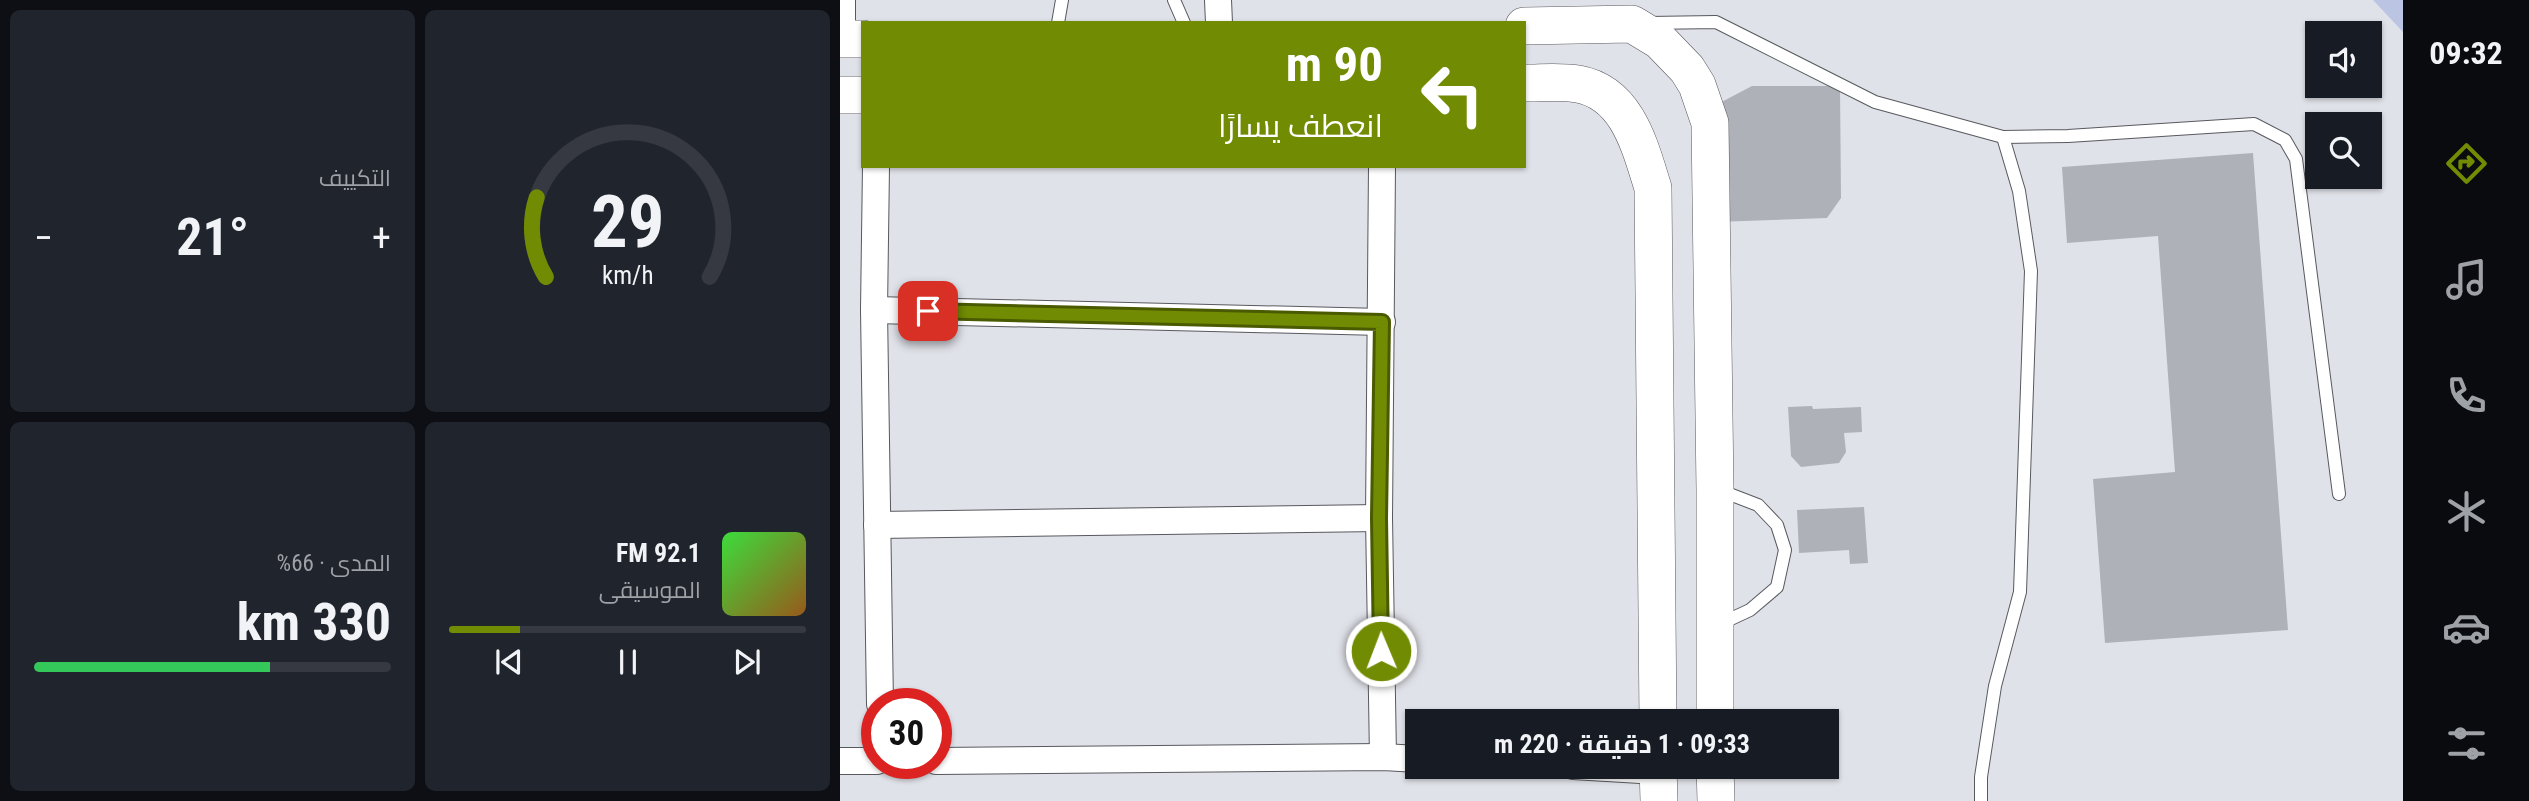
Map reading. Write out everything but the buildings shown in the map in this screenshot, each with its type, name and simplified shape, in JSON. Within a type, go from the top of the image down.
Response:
[{"type":"main road","points":[[1526,26],[1632,24],[1660,41],[1687,69],[1697,85],[1710,123],[1715,709]]},
{"type":"main road","points":[[1526,83],[1580,84],[1606,95],[1623,111],[1634,131],[1653,188],[1658,709]]},
{"type":"main road","points":[[840,95],[861,95]]},
{"type":"main road","points":[[1715,779],[1716,801]]},
{"type":"street","points":[[842,0],[848,39]]},
{"type":"street","points":[[1218,0],[1219,21]]},
{"type":"street","points":[[876,168],[874,310],[880,688]]},
{"type":"street","points":[[1382,168],[1379,518],[1383,757]]},
{"type":"street","points":[[874,310],[1382,322]]},
{"type":"street","points":[[877,525],[1379,518]]},
{"type":"street","points":[[952,761],[1405,758]]},
{"type":"street","points":[[840,761],[861,761]]},
{"type":"lane","points":[[1058,21],[1062,0]]},
{"type":"lane","points":[[1174,0],[1183,21]]},
{"type":"lane","points":[[1632,24],[1716,22],[1875,102],[2003,137],[2068,136],[2254,124],[2285,140],[2296,159],[2339,494]]},
{"type":"lane","points":[[1981,801],[1995,686],[2020,592],[2031,271],[2020,191],[2003,137]]},
{"type":"lane","points":[[1714,627],[1749,610],[1777,587],[1785,550],[1777,525],[1758,505],[1715,489]]},
{"type":"shaded area","points":[[2373,0],[2403,0],[2403,32]]},
{"type":"route","points":[[928,311],[1382,322],[1379,518],[1381,651]]}]
